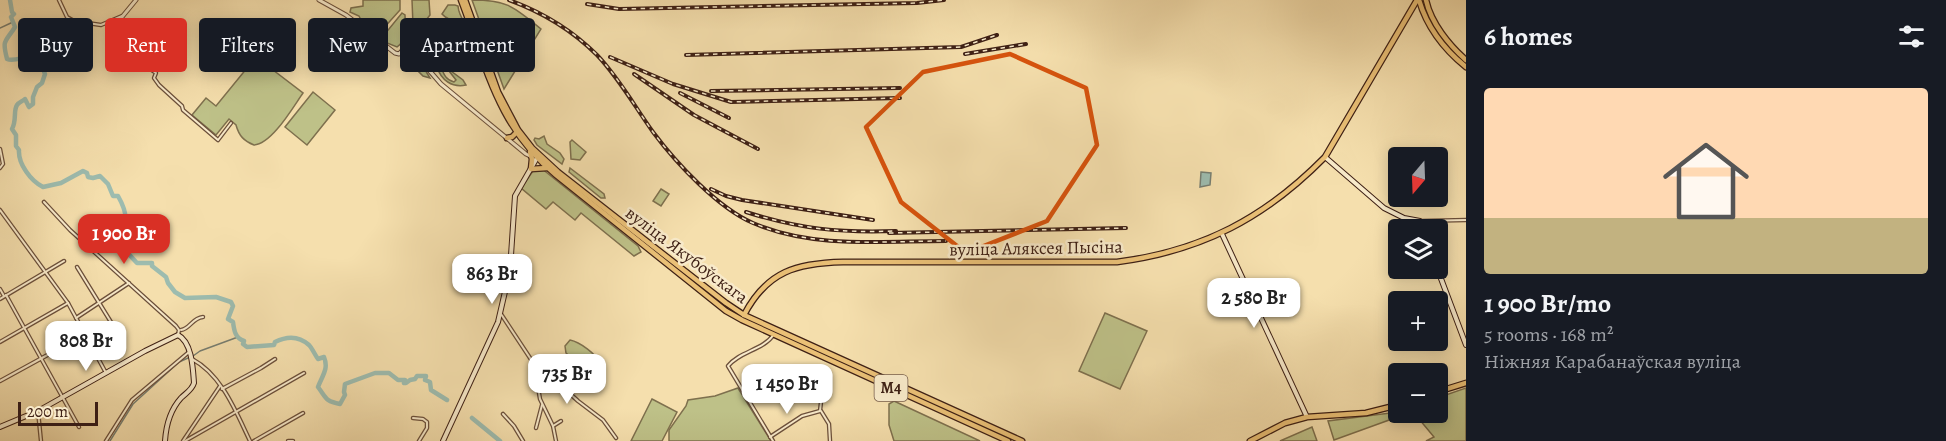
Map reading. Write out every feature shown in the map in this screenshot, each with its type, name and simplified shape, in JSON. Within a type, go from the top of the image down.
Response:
[{"type":"main road","points":[[1418,0],[1434,33],[1447,49],[1466,66]]},
{"type":"main road","name":"вуліца Аляксея Пысіна","points":[[743,318],[756,297],[770,282],[793,268],[803,265],[843,262],[1117,262],[1153,256],[1222,234],[1273,203],[1302,180],[1325,157],[1418,0]]},
{"type":"main road","points":[[1426,0],[1439,28],[1466,60]]},
{"type":"main road","name":"вуліца Якубоўскага","points":[[464,2],[498,92],[517,131],[534,156],[713,301],[743,318],[1008,440],[1022,441]]},
{"type":"main road","points":[[1412,7],[1419,5],[1422,8]]},
{"type":"main road","points":[[507,138],[512,137],[517,131]]},
{"type":"main road","name":"вуліца Якубоўскага","points":[[517,131],[534,156],[743,318]]},
{"type":"main road","points":[[443,441],[501,313],[510,270],[515,196],[531,168],[534,156]]},
{"type":"main road","points":[[1325,157],[1384,208],[1409,219]]},
{"type":"main road","points":[[531,168],[547,168]]},
{"type":"main road","points":[[1222,234],[1307,417]]},
{"type":"main road","points":[[1441,279],[1466,345]]},
{"type":"main road","points":[[0,427],[63,398],[179,333],[189,352],[194,383],[174,409],[165,441]]},
{"type":"main road","points":[[1448,389],[1466,383]]},
{"type":"main road","points":[[1250,441],[1285,423],[1307,417],[1366,413],[1388,408]]},
{"type":"street","points":[[59,0],[67,17],[75,21],[101,25],[124,14]]},
{"type":"street","points":[[121,18],[136,0]]},
{"type":"street","points":[[319,0],[346,15],[397,54],[406,44],[412,43],[428,69],[441,84],[507,138],[534,156]]},
{"type":"street","points":[[154,72],[154,78],[159,85],[183,110],[218,140],[231,123]]},
{"type":"street","points":[[0,149],[3,164],[0,168]]},
{"type":"street","points":[[44,202],[70,230],[179,333],[194,319],[203,317]]},
{"type":"street","points":[[0,210],[68,303],[106,374]]},
{"type":"street","points":[[1448,220],[1466,220]]},
{"type":"street","points":[[0,299],[64,261]]},
{"type":"street","points":[[77,267],[114,327]]},
{"type":"street","points":[[76,318],[129,284]]},
{"type":"street","points":[[0,289],[25,328],[79,428]]},
{"type":"street","points":[[0,342],[68,303]]},
{"type":"street","points":[[501,313],[534,364],[542,405],[553,426],[556,441]]},
{"type":"street","points":[[773,441],[728,366],[734,360],[770,341],[775,333]]},
{"type":"street","points":[[0,381],[84,335]]},
{"type":"street","points":[[106,441],[132,400],[189,352]]},
{"type":"street","points":[[190,358],[209,370],[252,441],[303,413]]},
{"type":"street","points":[[184,441],[221,387],[275,359]]},
{"type":"street","points":[[532,360],[578,402],[603,420],[616,438]]},
{"type":"street","points":[[184,441],[304,373]]},
{"type":"street","points":[[806,392],[811,391],[821,402],[820,411],[829,424],[830,441]]},
{"type":"street","points":[[536,428],[542,405]]},
{"type":"street","points":[[38,411],[41,441]]},
{"type":"street","points":[[770,436],[802,416],[820,411]]},
{"type":"street","points":[[502,414],[524,441]]},
{"type":"street","points":[[413,418],[427,422],[419,441]]},
{"type":"street","points":[[553,426],[561,421]]},
{"type":"street","points":[[196,436],[199,441]]},
{"type":"street","points":[[288,441],[293,441]]},
{"type":"highlighted area","points":[[1010,54],[1086,88],[1097,145],[1047,221],[966,253],[901,202],[866,127],[923,72]]},
{"type":"green space","points":[[363,0],[400,0],[400,10],[388,23],[388,18],[360,18],[350,12],[351,8],[363,6]]},
{"type":"green space","points":[[412,0],[429,0],[430,15],[428,18],[413,18]]},
{"type":"green space","points":[[472,0],[503,3],[528,18],[478,18]]},
{"type":"green space","points":[[448,5],[455,5],[458,6],[462,18],[447,18],[442,14]]},
{"type":"green space","points":[[402,13],[405,15],[405,18],[400,18],[400,44],[397,47],[388,43],[388,30]]},
{"type":"green space","points":[[535,24],[541,29],[535,39]]},
{"type":"green space","points":[[244,72],[276,72],[303,93],[275,132],[261,143],[254,145],[242,138],[236,125],[229,119],[216,135],[192,115],[206,98],[216,106]]},
{"type":"green space","points":[[419,72],[426,72],[430,78]]},
{"type":"green space","points":[[439,72],[443,72],[448,79],[454,82],[456,80],[450,72],[463,80],[466,85],[452,84]]},
{"type":"green space","points":[[498,72],[514,72],[504,89]]},
{"type":"green space","points":[[313,92],[335,110],[307,145],[285,127]]},
{"type":"green space","points":[[544,136],[547,144],[560,153],[564,159],[562,164],[537,145],[534,140]]},
{"type":"green space","points":[[572,140],[586,152],[580,160],[571,159],[570,142]]},
{"type":"green space","points":[[541,168],[638,246],[641,252],[634,256],[581,213],[575,220],[553,202],[546,209],[521,188],[533,171]]},
{"type":"green space","points":[[570,168],[604,194],[605,198],[601,198],[569,172]]},
{"type":"green space","points":[[661,189],[669,194],[661,206],[653,201]]},
{"type":"green space","points":[[1105,313],[1147,331],[1120,389],[1079,371]]},
{"type":"green space","points":[[570,340],[583,346],[595,356],[600,363],[598,370],[585,369],[566,353],[565,346]]},
{"type":"green space","points":[[738,388],[771,441],[669,441],[669,430],[688,400],[715,396]]},
{"type":"green space","points":[[1466,388],[1466,441],[1426,441],[1434,437],[1422,423],[1448,423],[1448,394]]},
{"type":"green space","points":[[652,399],[677,412],[662,441],[631,441]]},
{"type":"green space","points":[[894,401],[980,441],[894,441],[889,425],[889,404]]},
{"type":"green space","points":[[1388,413],[1388,420],[1334,440],[1328,421]]},
{"type":"green space","points":[[1312,427],[1317,441],[1280,441]]},
{"type":"shaded area","points":[[1201,172],[1211,173],[1210,185],[1200,187]]},
{"type":"waterway","points":[[10,0],[14,14],[11,17],[15,27],[5,42],[7,59],[36,58],[45,74],[42,83],[37,87],[33,104],[29,107],[25,99],[17,105],[12,129],[16,135],[16,146],[21,161],[26,172],[34,181],[43,187],[61,183],[83,171],[88,177],[100,176],[108,184],[113,196],[118,196],[121,202],[127,227],[123,248],[137,263],[152,263],[152,266],[166,277],[175,292],[185,298],[216,297],[231,302],[233,306],[228,319],[233,322],[237,336],[244,341],[243,344],[247,347],[274,345],[275,342],[288,338],[305,342],[318,359],[324,357],[325,369],[318,387],[329,400],[340,404],[345,395],[345,384],[375,373],[389,373],[398,380],[405,380],[404,383],[417,376],[426,376],[425,380],[430,382],[431,390],[447,400]]},
{"type":"waterway","points":[[0,28],[13,22]]},
{"type":"waterway","points":[[193,356],[200,351],[238,337]]},
{"type":"waterway","points":[[110,441],[133,404],[179,362],[188,358]]},
{"type":"waterway","points":[[472,418],[500,441]]},
{"type":"railway","points":[[509,0],[556,23],[597,55],[673,157],[698,184],[740,216],[776,231],[824,240],[848,242],[946,241]]},
{"type":"railway","points":[[587,4],[619,9],[917,3],[944,0]]},
{"type":"railway","points":[[686,55],[961,47],[997,35]]},
{"type":"railway","points":[[965,54],[1026,44]]},
{"type":"railway","points":[[610,57],[673,84],[731,102],[900,98]]},
{"type":"railway","points":[[634,74],[694,115],[758,149]]},
{"type":"railway","points":[[711,91],[900,88]]},
{"type":"railway","points":[[680,93],[729,118]]},
{"type":"railway","points":[[711,189],[742,200],[873,220]]},
{"type":"railway","points":[[746,212],[820,229],[896,231]]},
{"type":"railway","points":[[889,233],[1126,228]]}]
